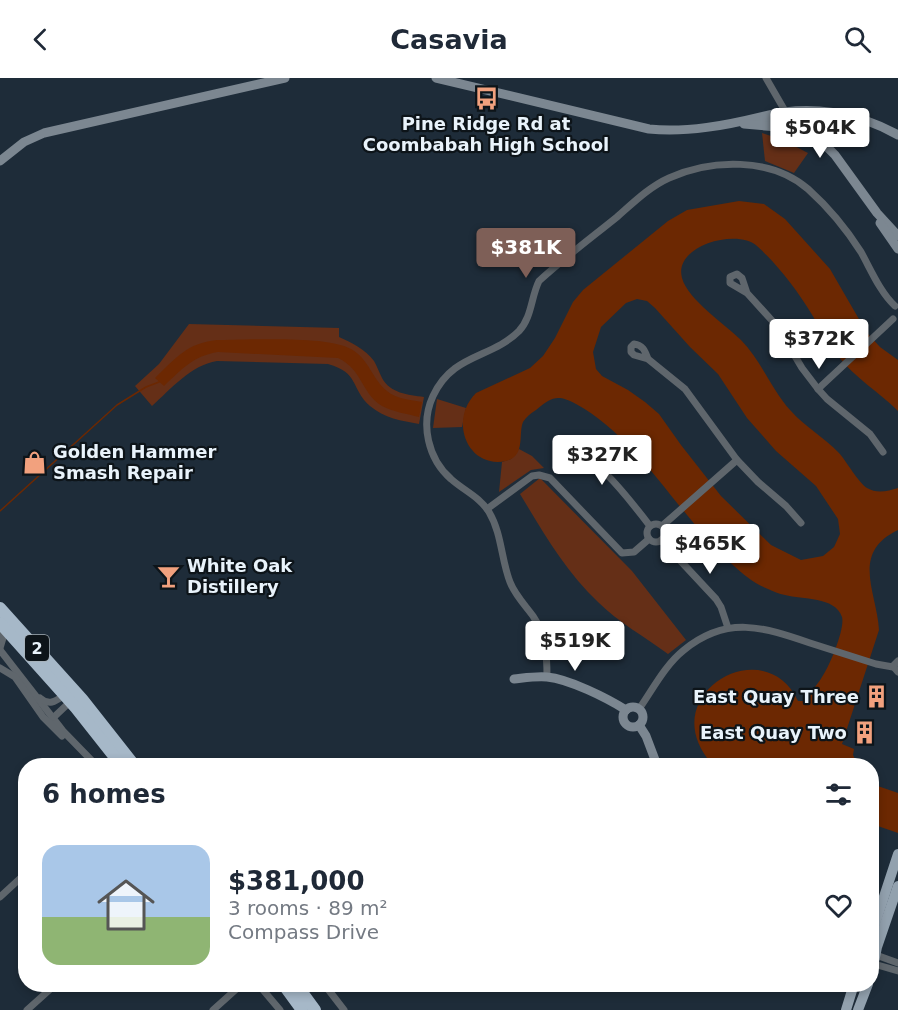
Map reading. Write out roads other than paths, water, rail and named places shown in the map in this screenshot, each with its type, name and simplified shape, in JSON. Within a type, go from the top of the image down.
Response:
[{"type":"highway","name":"2","points":[[0,608],[128,758]]},
{"type":"highway","name":"2","points":[[0,623],[72,695],[116,758]]},
{"type":"highway","points":[[289,992],[302,1010]]},
{"type":"highway","points":[[302,992],[315,1010]]},
{"type":"main road","points":[[879,912],[898,854]]},
{"type":"main road","points":[[879,944],[898,886]]},
{"type":"main road","points":[[846,1010],[851,992]]},
{"type":"main road","points":[[858,1010],[865,992]]},
{"type":"street","points":[[0,161],[24,141],[44,133],[285,78]]},
{"type":"street","points":[[436,78],[645,128],[679,130],[787,112],[822,111],[873,123],[898,135]]},
{"type":"street","points":[[766,78],[802,136],[826,154],[898,249]]},
{"type":"street","points":[[777,127],[813,116],[845,115]]},
{"type":"street","points":[[817,139],[818,123],[831,116]]},
{"type":"street","points":[[759,117],[792,123],[817,139],[835,155],[877,213],[898,236]]},
{"type":"street","points":[[732,122],[777,127],[802,136]]},
{"type":"street","points":[[547,677],[545,643],[541,630],[510,582],[499,534],[487,509],[453,481],[435,461],[429,447],[427,424],[432,397],[441,382],[453,369],[467,359],[510,338],[520,329],[527,318],[539,281],[649,190],[670,178],[687,172],[739,164],[779,172],[808,189],[841,225],[896,306],[892,312],[896,320],[818,389]]},
{"type":"street","points":[[747,293],[777,326],[802,368],[818,389],[870,434],[883,452]]},
{"type":"street","points":[[648,359],[685,389],[737,460],[801,523]]},
{"type":"street","points":[[557,440],[586,455],[617,483],[650,526]]},
{"type":"street","points":[[662,526],[737,460]]},
{"type":"street","points":[[487,509],[532,476],[544,475],[550,478],[622,553],[634,552],[649,539]]},
{"type":"street","points":[[655,524],[662,526],[665,533],[661,540],[654,542],[649,539],[647,532],[650,526],[655,524]]},
{"type":"street","points":[[661,540],[716,599],[722,607],[728,628]]},
{"type":"street","points":[[639,709],[682,651],[711,634],[728,628],[762,628],[896,669]]},
{"type":"street","points":[[0,630],[3,638],[0,649],[42,701],[53,702],[72,695]]},
{"type":"street","points":[[896,669],[894,663],[898,661]]},
{"type":"street","points":[[0,668],[15,677],[41,713],[63,737],[72,742]]},
{"type":"street","points":[[514,679],[547,677],[595,693],[626,710]]},
{"type":"street","points":[[30,688],[72,742],[89,758]]},
{"type":"street","points":[[54,717],[72,695]]},
{"type":"street","points":[[632,707],[639,709],[644,718],[639,725],[631,727],[626,724],[623,717],[626,710],[632,707]]},
{"type":"street","points":[[41,713],[54,717]]},
{"type":"street","points":[[639,725],[654,758]]},
{"type":"street","points":[[0,897],[18,880]]},
{"type":"street","points":[[879,962],[898,963]]},
{"type":"street","points":[[879,964],[898,972]]},
{"type":"street","points":[[27,1010],[47,992]]},
{"type":"street","points":[[213,1010],[233,992]]},
{"type":"street","points":[[265,992],[280,1010]]},
{"type":"street","points":[[330,992],[344,1010]]},
{"type":"waterway","points":[[0,511],[117,405],[146,387],[159,382]]},
{"type":"place","name":"Pine Ridge Rd at Coombabah High School","points":[[486,98]]},
{"type":"place","name":"Golden Hammer Smash Repair","points":[[35,462]]},
{"type":"place","name":"White Oak Distillery","points":[[169,576]]},
{"type":"place","name":"East Quay Three","points":[[877,697]]},
{"type":"place","name":"East Quay Two","points":[[865,733]]}]
